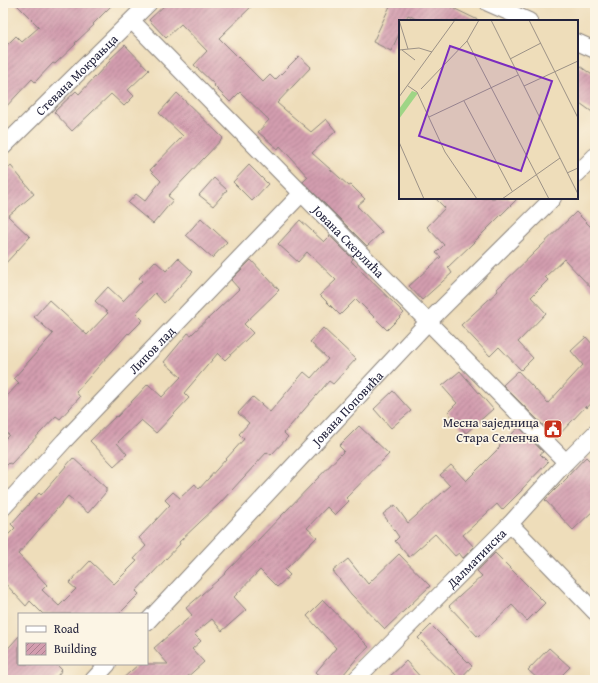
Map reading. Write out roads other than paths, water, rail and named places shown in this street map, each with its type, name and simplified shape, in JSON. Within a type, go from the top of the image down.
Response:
[{"type":"street","name":"Стевана Мокрањца","points":[[3,147],[149,3]]},
{"type":"street","points":[[488,3],[527,20]]},
{"type":"street","name":"Јована Скерлића","points":[[132,21],[566,462]]},
{"type":"street","points":[[578,42],[595,50]]},
{"type":"street","points":[[578,173],[595,156]]},
{"type":"street","name":"Липов лад","points":[[3,508],[64,441],[302,193]]},
{"type":"street","name":"Јована Поповића","points":[[148,621],[428,322],[552,199]]},
{"type":"street","name":"Далматинска","points":[[355,680],[510,524],[566,462],[595,434]]},
{"type":"street","points":[[510,524],[595,612]]},
{"type":"street","points":[[93,680],[107,665]]},
{"type":"place","name":"Месна заједница Стара Селенча","points":[[553,429]]}]
